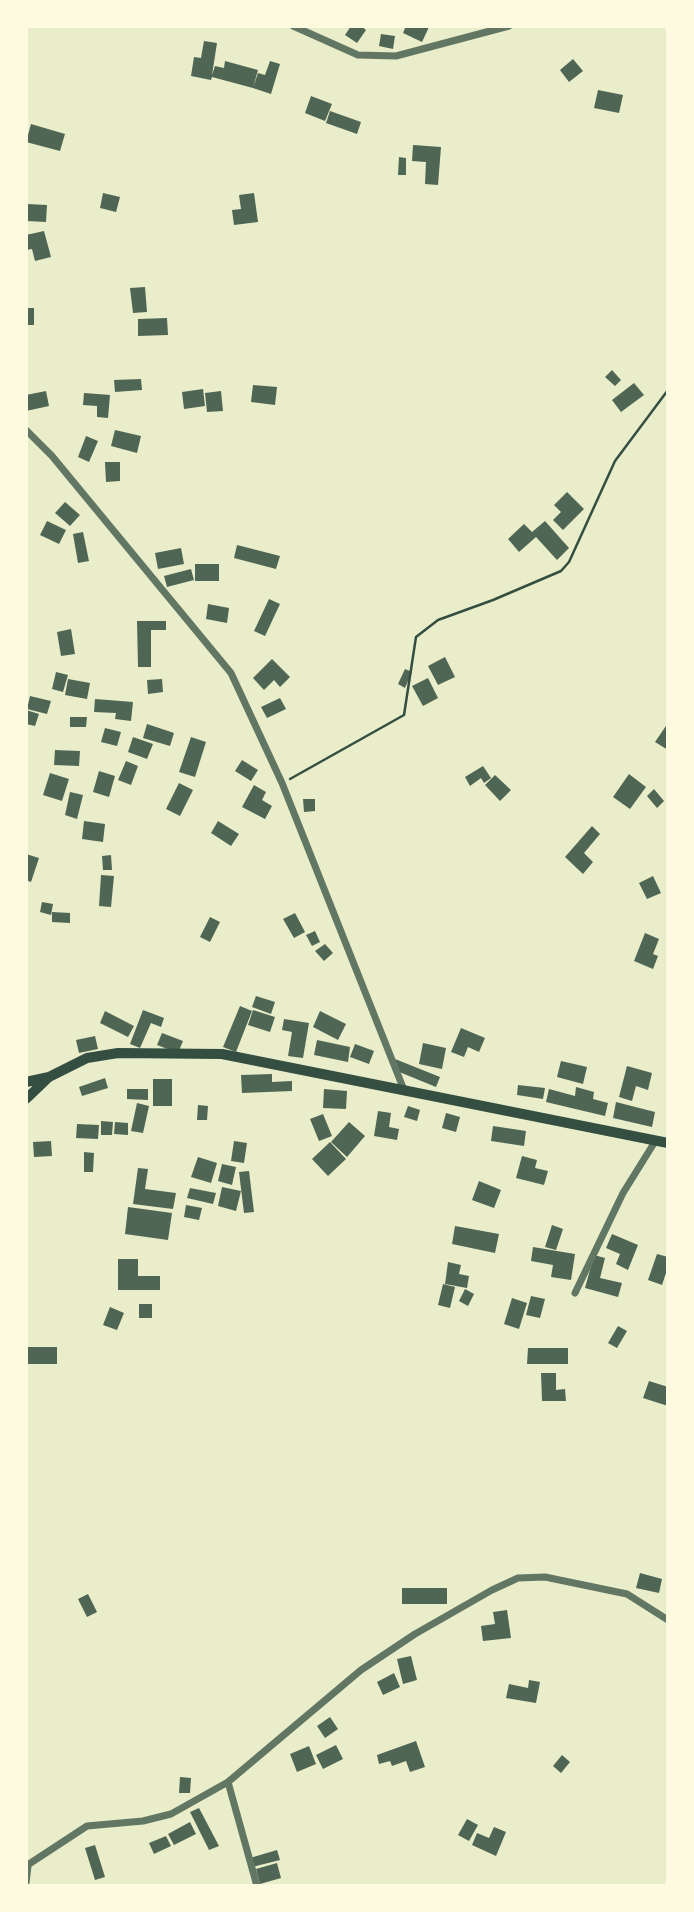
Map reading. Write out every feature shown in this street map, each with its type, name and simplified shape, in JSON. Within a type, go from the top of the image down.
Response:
[{"type":"main road","points":[[26,1082],[49,1077],[88,1058],[118,1053],[222,1054],[668,1143]]},
{"type":"main road","points":[[26,1099],[49,1077]]},
{"type":"street","points":[[293,26],[358,55],[396,57],[509,26]]},
{"type":"street","points":[[26,430],[52,456],[231,673],[282,783],[404,1090]]},
{"type":"street","points":[[575,1293],[622,1193],[656,1140]]},
{"type":"street","points":[[26,1883],[27,1866],[87,1826],[143,1821],[171,1814],[228,1782],[361,1670],[415,1634],[518,1578],[545,1577],[627,1594],[668,1620]]},
{"type":"street","points":[[228,1782],[257,1886]]},
{"type":"path","points":[[282,783],[404,715],[415,637],[438,620],[561,571],[569,562],[615,461],[668,390]]},
{"type":"building","points":[[351,26],[361,26],[366,30],[357,43],[345,35]]},
{"type":"building","points":[[406,26],[429,27],[422,42],[403,33]]},
{"type":"building","points":[[381,34],[395,36],[393,49],[379,46]]},
{"type":"building","points":[[204,41],[217,43],[212,75],[215,66],[224,68],[225,61],[258,70],[253,88],[212,77],[211,80],[191,76],[194,57],[201,58]]},
{"type":"building","points":[[573,59],[583,71],[569,82],[560,70]]},
{"type":"building","points":[[270,61],[280,64],[271,94],[253,88],[258,73],[265,75]]},
{"type":"building","points":[[598,90],[623,95],[619,113],[594,108]]},
{"type":"building","points":[[311,96],[332,104],[325,121],[305,113]]},
{"type":"building","points":[[330,111],[361,122],[357,134],[326,123]]},
{"type":"building","points":[[31,124],[65,134],[60,151],[26,142]]},
{"type":"building","points":[[413,145],[441,147],[438,185],[425,184],[426,162],[412,161]]},
{"type":"building","points":[[399,157],[406,158],[406,175],[398,175]]},
{"type":"building","points":[[103,193],[120,197],[116,212],[100,208]]},
{"type":"building","points":[[254,193],[258,222],[234,225],[232,210],[241,209],[239,195]]},
{"type":"building","points":[[27,204],[47,205],[46,222],[26,221]]},
{"type":"building","points":[[44,231],[51,257],[35,261],[32,249],[26,250],[26,235]]},
{"type":"building","points":[[145,287],[147,312],[133,313],[130,288]]},
{"type":"building","points":[[26,308],[34,308],[34,325],[26,325]]},
{"type":"building","points":[[167,318],[168,335],[138,336],[138,319]]},
{"type":"building","points":[[612,370],[621,380],[615,386],[605,377]]},
{"type":"building","points":[[141,379],[142,390],[115,392],[114,380]]},
{"type":"building","points":[[634,383],[644,395],[621,412],[612,400]]},
{"type":"building","points":[[253,385],[277,387],[275,405],[251,402]]},
{"type":"building","points":[[203,389],[205,406],[184,409],[182,392]]},
{"type":"building","points":[[46,391],[49,406],[26,411],[26,395]]},
{"type":"building","points":[[221,391],[223,411],[207,412],[205,393]]},
{"type":"building","points":[[84,393],[110,395],[108,418],[97,417],[97,406],[83,405]]},
{"type":"building","points":[[115,430],[141,436],[137,453],[111,446]]},
{"type":"building","points":[[86,436],[98,441],[89,462],[78,457]]},
{"type":"building","points":[[105,462],[120,462],[120,481],[106,482]]},
{"type":"building","points":[[567,492],[584,509],[563,530],[553,520],[561,512],[554,505]]},
{"type":"building","points":[[65,502],[80,515],[70,526],[55,513]]},
{"type":"building","points":[[47,521],[66,530],[59,544],[40,535]]},
{"type":"building","points":[[545,521],[569,548],[557,560],[536,537],[519,552],[508,539],[524,524],[532,532]]},
{"type":"building","points":[[83,532],[89,561],[78,563],[73,534]]},
{"type":"building","points":[[237,545],[280,556],[276,569],[234,558]]},
{"type":"building","points":[[181,548],[184,564],[158,569],[155,553]]},
{"type":"building","points":[[195,564],[219,564],[219,581],[195,581]]},
{"type":"building","points":[[191,569],[194,580],[167,587],[164,576]]},
{"type":"building","points":[[269,599],[280,604],[265,636],[254,631]]},
{"type":"building","points":[[208,604],[229,608],[227,623],[206,619]]},
{"type":"building","points":[[137,621],[166,621],[166,630],[151,630],[151,667],[138,667]]},
{"type":"building","points":[[71,629],[75,654],[61,656],[57,632]]},
{"type":"building","points":[[445,657],[455,677],[438,685],[428,666]]},
{"type":"building","points":[[272,659],[290,677],[280,687],[274,680],[264,690],[253,678]]},
{"type":"building","points":[[405,669],[412,672],[405,688],[398,684]]},
{"type":"building","points":[[56,672],[68,675],[63,692],[52,689]]},
{"type":"building","points":[[428,678],[438,698],[423,706],[412,686]]},
{"type":"building","points":[[68,679],[90,683],[87,699],[65,695]]},
{"type":"building","points":[[162,679],[163,692],[148,694],[147,680]]},
{"type":"building","points":[[30,696],[51,701],[47,714],[27,709]]},
{"type":"building","points":[[280,698],[286,709],[267,718],[261,707]]},
{"type":"building","points":[[95,699],[133,702],[131,721],[115,719],[116,713],[94,712]]},
{"type":"building","points":[[26,710],[39,714],[35,726],[26,724]]},
{"type":"building","points":[[70,717],[87,717],[86,727],[70,727]]},
{"type":"building","points":[[668,723],[668,750],[655,742]]},
{"type":"building","points":[[147,724],[174,733],[170,746],[143,738]]},
{"type":"building","points":[[105,728],[121,732],[117,746],[101,742]]},
{"type":"building","points":[[133,737],[153,744],[147,759],[128,752]]},
{"type":"building","points":[[191,737],[206,742],[195,777],[179,772]]},
{"type":"building","points":[[55,750],[80,751],[79,766],[54,765]]},
{"type":"building","points":[[242,760],[258,770],[251,781],[235,771]]},
{"type":"building","points":[[126,761],[138,766],[131,785],[118,780]]},
{"type":"building","points":[[483,766],[491,778],[484,783],[481,778],[470,786],[465,777]]},
{"type":"building","points":[[99,771],[115,776],[109,797],[93,792]]},
{"type":"building","points":[[50,773],[69,779],[62,801],[43,795]]},
{"type":"building","points":[[629,774],[646,787],[630,809],[613,797]]},
{"type":"building","points":[[495,775],[511,790],[500,801],[485,785]]},
{"type":"building","points":[[179,783],[193,790],[180,816],[166,809]]},
{"type":"building","points":[[254,785],[266,792],[262,800],[272,806],[265,819],[242,807]]},
{"type":"building","points":[[654,789],[664,801],[657,808],[647,796]]},
{"type":"building","points":[[70,792],[83,795],[77,819],[65,815]]},
{"type":"building","points":[[303,799],[315,799],[315,811],[304,812]]},
{"type":"building","points":[[84,821],[105,824],[103,842],[82,839]]},
{"type":"building","points":[[218,821],[239,834],[231,846],[211,833]]},
{"type":"building","points":[[592,826],[600,834],[584,853],[593,862],[583,874],[565,857]]},
{"type":"building","points":[[26,854],[39,858],[31,882],[26,880]]},
{"type":"building","points":[[111,855],[112,870],[103,870],[102,856]]},
{"type":"building","points":[[101,875],[114,876],[111,907],[99,906]]},
{"type":"building","points":[[653,876],[661,893],[647,899],[639,883]]},
{"type":"building","points":[[42,902],[53,904],[51,915],[40,912]]},
{"type":"building","points":[[52,912],[70,913],[70,923],[52,922]]},
{"type":"building","points":[[295,913],[305,932],[294,938],[283,919]]},
{"type":"building","points":[[210,917],[220,922],[210,942],[200,937]]},
{"type":"building","points":[[315,931],[320,942],[312,946],[306,935]]},
{"type":"building","points":[[645,933],[659,939],[653,954],[658,956],[653,969],[634,961]]},
{"type":"building","points":[[325,944],[333,953],[324,961],[315,951]]},
{"type":"building","points":[[256,996],[275,1002],[271,1014],[252,1007]]},
{"type":"building","points":[[240,1006],[252,1011],[236,1052],[223,1047]]},
{"type":"building","points":[[143,1010],[164,1018],[161,1027],[151,1023],[140,1048],[130,1044]]},
{"type":"building","points":[[253,1010],[275,1017],[270,1032],[248,1025]]},
{"type":"building","points":[[105,1011],[134,1026],[128,1037],[100,1023]]},
{"type":"building","points":[[320,1011],[346,1024],[338,1040],[313,1027]]},
{"type":"building","points":[[284,1019],[309,1023],[303,1058],[288,1056],[292,1032],[282,1030]]},
{"type":"building","points":[[461,1028],[485,1038],[479,1052],[468,1047],[464,1057],[451,1052]]},
{"type":"building","points":[[162,1033],[183,1041],[178,1053],[157,1045]]},
{"type":"building","points":[[95,1036],[98,1049],[79,1053],[76,1040]]},
{"type":"building","points":[[317,1040],[350,1047],[348,1062],[314,1055]]},
{"type":"building","points":[[423,1043],[446,1048],[442,1069],[419,1064]]},
{"type":"building","points":[[355,1044],[374,1051],[369,1064],[350,1057]]},
{"type":"building","points":[[395,1059],[440,1077],[436,1087],[392,1069]]},
{"type":"building","points":[[561,1061],[587,1067],[583,1084],[557,1077]]},
{"type":"building","points":[[627,1066],[652,1073],[648,1090],[636,1086],[632,1101],[619,1097]]},
{"type":"building","points":[[272,1074],[272,1082],[292,1081],[292,1091],[242,1093],[241,1075]]},
{"type":"building","points":[[105,1078],[108,1088],[82,1096],[79,1087]]},
{"type":"building","points":[[153,1079],[172,1079],[172,1106],[153,1106]]},
{"type":"building","points":[[518,1085],[545,1088],[543,1099],[517,1095]]},
{"type":"building","points":[[576,1087],[594,1092],[593,1099],[608,1103],[605,1116],[546,1102],[549,1089],[575,1096]]},
{"type":"building","points":[[127,1089],[148,1089],[148,1100],[127,1099]]},
{"type":"building","points":[[324,1089],[347,1091],[346,1109],[323,1108]]},
{"type":"building","points":[[616,1102],[655,1112],[652,1127],[613,1118]]},
{"type":"building","points":[[137,1103],[149,1106],[143,1133],[131,1131]]},
{"type":"building","points":[[198,1105],[208,1106],[207,1120],[197,1120]]},
{"type":"building","points":[[408,1106],[420,1110],[417,1121],[404,1117]]},
{"type":"building","points":[[378,1111],[391,1113],[389,1127],[399,1129],[397,1140],[374,1136]]},
{"type":"building","points":[[446,1113],[460,1117],[456,1132],[442,1128]]},
{"type":"building","points":[[323,1114],[332,1136],[319,1141],[310,1119]]},
{"type":"building","points":[[101,1121],[113,1122],[112,1135],[101,1135]]},
{"type":"building","points":[[115,1122],[128,1123],[128,1135],[114,1134]]},
{"type":"building","points":[[349,1122],[365,1136],[347,1157],[331,1142]]},
{"type":"building","points":[[77,1124],[99,1125],[98,1139],[76,1138]]},
{"type":"building","points":[[493,1126],[526,1131],[524,1146],[491,1141]]},
{"type":"building","points":[[51,1141],[52,1156],[34,1157],[33,1142]]},
{"type":"building","points":[[234,1141],[247,1143],[244,1163],[231,1161]]},
{"type":"building","points":[[330,1142],[346,1159],[328,1176],[312,1159]]},
{"type":"building","points":[[84,1152],[94,1153],[93,1172],[84,1172]]},
{"type":"building","points":[[522,1156],[537,1160],[535,1168],[548,1171],[544,1185],[516,1178]]},
{"type":"building","points":[[198,1157],[217,1163],[211,1183],[191,1177]]},
{"type":"building","points":[[222,1164],[236,1167],[232,1185],[218,1181]]},
{"type":"building","points":[[138,1168],[148,1169],[145,1189],[176,1193],[173,1209],[133,1204]]},
{"type":"building","points":[[249,1171],[254,1212],[244,1213],[239,1172]]},
{"type":"building","points":[[479,1181],[501,1190],[494,1208],[472,1200]]},
{"type":"building","points":[[222,1187],[241,1191],[236,1211],[218,1206]]},
{"type":"building","points":[[190,1188],[216,1193],[213,1204],[187,1198]]},
{"type":"building","points":[[186,1205],[202,1208],[199,1220],[184,1217]]},
{"type":"building","points":[[128,1207],[172,1213],[168,1240],[125,1234]]},
{"type":"building","points":[[552,1225],[563,1229],[556,1250],[545,1247]]},
{"type":"building","points":[[455,1226],[499,1234],[495,1253],[452,1244]]},
{"type":"building","points":[[612,1234],[638,1245],[628,1270],[616,1264],[620,1254],[606,1248]]},
{"type":"building","points":[[533,1247],[575,1254],[571,1280],[551,1277],[553,1265],[531,1261]]},
{"type":"building","points":[[657,1254],[668,1257],[662,1285],[648,1280]]},
{"type":"building","points":[[594,1255],[605,1258],[600,1278],[622,1283],[618,1297],[585,1288]]},
{"type":"building","points":[[118,1259],[138,1259],[138,1276],[160,1276],[160,1290],[118,1290]]},
{"type":"building","points":[[448,1262],[461,1265],[459,1274],[469,1276],[467,1288],[445,1284]]},
{"type":"building","points":[[443,1284],[455,1287],[450,1308],[438,1305]]},
{"type":"building","points":[[465,1289],[474,1294],[468,1306],[459,1301]]},
{"type":"building","points":[[531,1296],[545,1299],[540,1318],[526,1315]]},
{"type":"building","points":[[512,1298],[527,1303],[519,1329],[504,1324]]},
{"type":"building","points":[[139,1304],[152,1304],[152,1318],[139,1318]]},
{"type":"building","points":[[110,1307],[124,1313],[117,1330],[103,1325]]},
{"type":"building","points":[[618,1326],[627,1331],[617,1348],[608,1343]]},
{"type":"building","points":[[26,1347],[57,1347],[57,1364],[26,1364]]},
{"type":"building","points":[[528,1348],[568,1348],[568,1364],[527,1364]]},
{"type":"building","points":[[541,1373],[556,1373],[556,1390],[565,1389],[566,1401],[542,1401]]},
{"type":"building","points":[[649,1381],[668,1387],[668,1406],[643,1398]]},
{"type":"building","points":[[640,1573],[662,1579],[659,1593],[636,1588]]},
{"type":"building","points":[[402,1588],[447,1588],[447,1604],[402,1604]]},
{"type":"building","points":[[88,1594],[97,1612],[87,1617],[78,1599]]},
{"type":"building","points":[[507,1610],[511,1638],[483,1641],[481,1626],[495,1624],[493,1612]]},
{"type":"building","points":[[411,1656],[417,1680],[403,1684],[397,1659]]},
{"type":"building","points":[[394,1673],[400,1687],[383,1695],[377,1682]]},
{"type":"building","points":[[529,1680],[540,1682],[536,1703],[506,1698],[509,1684],[528,1688]]},
{"type":"building","points":[[330,1717],[338,1729],[325,1738],[317,1726]]},
{"type":"building","points":[[416,1741],[425,1767],[410,1772],[406,1761],[392,1766],[390,1761],[379,1764],[377,1755]]},
{"type":"building","points":[[336,1745],[343,1759],[323,1769],[316,1755]]},
{"type":"building","points":[[309,1746],[316,1764],[297,1772],[290,1754]]},
{"type":"building","points":[[562,1755],[570,1762],[561,1773],[553,1766]]},
{"type":"building","points":[[180,1777],[191,1778],[190,1793],[179,1793]]},
{"type":"building","points":[[199,1808],[219,1846],[209,1850],[190,1812]]},
{"type":"building","points":[[467,1819],[478,1825],[469,1841],[458,1835]]},
{"type":"building","points":[[190,1822],[196,1834],[174,1845],[168,1834]]},
{"type":"building","points":[[494,1827],[506,1832],[496,1856],[472,1845],[477,1833],[489,1838]]},
{"type":"building","points":[[166,1836],[171,1846],[154,1854],[149,1843]]},
{"type":"building","points":[[95,1845],[105,1877],[95,1880],[85,1848]]},
{"type":"building","points":[[277,1850],[280,1860],[252,1867],[250,1858]]},
{"type":"building","points":[[277,1863],[281,1878],[260,1884],[256,1869]]}]
